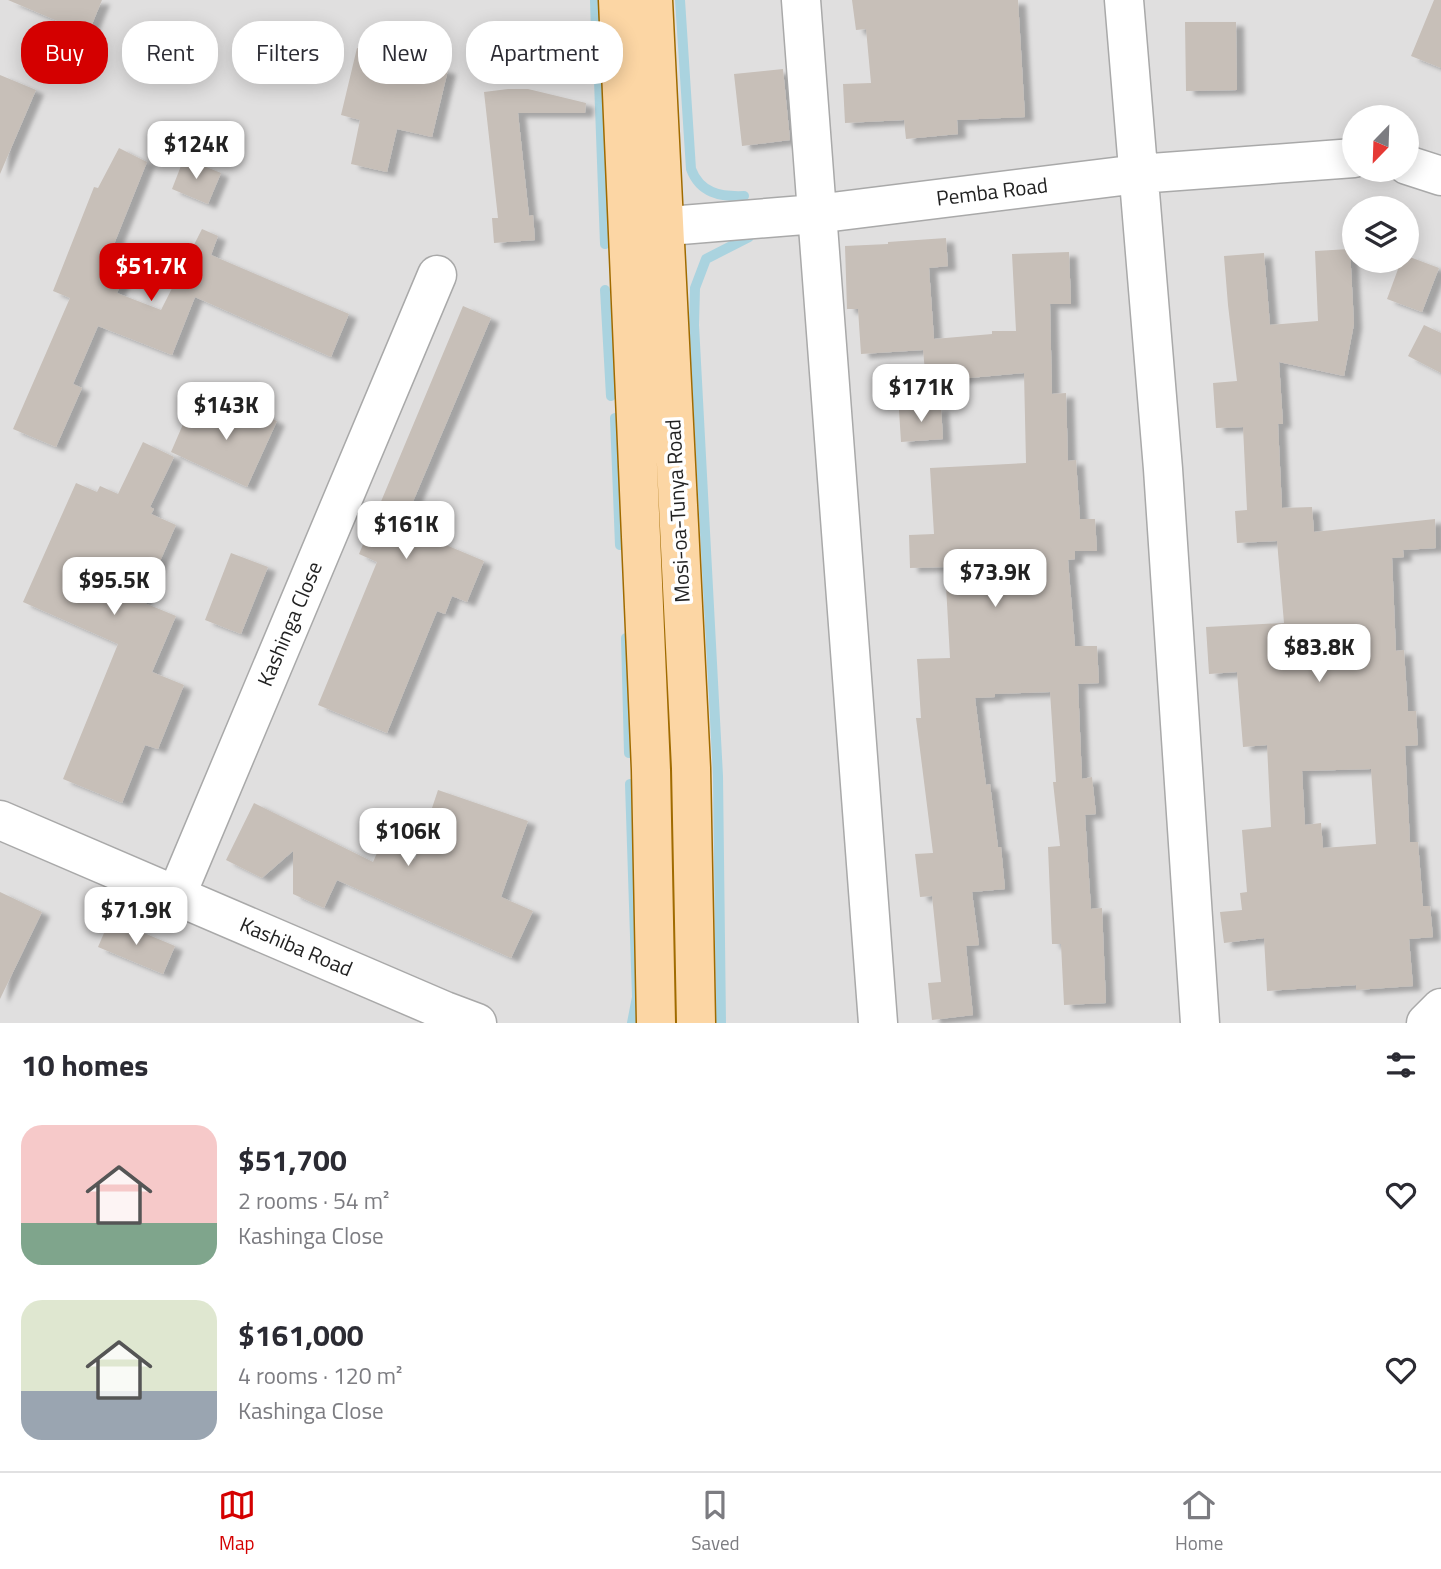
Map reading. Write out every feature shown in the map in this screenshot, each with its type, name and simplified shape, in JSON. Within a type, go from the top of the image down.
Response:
[{"type":"main road","name":"Mosi-oa-Tunya Road","points":[[618,0],[647,228],[691,768],[696,1023]]},
{"type":"main road","name":"Mosi-oa-Tunya Road","points":[[653,0],[647,228],[651,770],[656,1023]]},
{"type":"street","points":[[800,0],[878,1023]]},
{"type":"street","points":[[1124,0],[1164,483],[1200,1023]]},
{"type":"street","name":"Pemba Road","points":[[647,228],[816,214],[1138,174],[1342,159]]},
{"type":"street","points":[[1419,169],[1441,176]]},
{"type":"street","name":"Kashinga Close","points":[[176,896],[438,275]]},
{"type":"street","name":"Kashiba Road","points":[[0,820],[445,1012],[477,1023]]},
{"type":"street","points":[[1426,1023],[1441,1008]]},
{"type":"shaded area","points":[[0,0],[1441,0],[1441,1023],[0,1023]]},
{"type":"building","points":[[8,0],[102,0],[93,21],[57,21]]},
{"type":"building","points":[[852,0],[1018,0],[1025,117],[957,120],[958,134],[906,139],[904,120],[845,123],[843,84],[871,83],[866,29],[856,30]]},
{"type":"building","points":[[1434,0],[1441,0],[1441,68],[1411,56]]},
{"type":"building","points":[[1185,22],[1236,22],[1237,90],[1186,91]]},
{"type":"building","points":[[357,48],[358,84],[445,84],[432,137],[397,129],[387,172],[351,164],[360,120],[341,115]]},
{"type":"building","points":[[783,69],[790,140],[742,146],[734,74]]},
{"type":"building","points":[[0,75],[36,90],[0,174]]},
{"type":"building","points":[[528,89],[586,103],[585,113],[518,113],[529,216],[533,215],[535,240],[494,243],[492,218],[498,218],[484,92]]},
{"type":"building","points":[[119,148],[147,162],[104,269],[124,277],[117,293],[161,310],[202,229],[218,236],[211,255],[349,314],[331,357],[195,297],[172,355],[98,326],[73,384],[82,388],[56,447],[13,429],[70,298],[53,291],[94,187],[98,188]]},
{"type":"building","points":[[184,158],[221,173],[208,204],[172,189]]},
{"type":"building","points":[[946,238],[948,266],[929,268],[934,339],[992,334],[992,331],[1016,331],[1012,254],[1069,252],[1071,304],[1050,304],[1052,394],[1066,393],[1068,461],[1076,460],[1080,519],[1095,519],[1097,551],[1075,551],[1075,559],[1068,560],[1075,646],[1097,646],[1099,683],[1078,684],[1082,779],[1092,777],[1096,814],[1085,815],[1091,909],[1102,908],[1106,1003],[1064,1005],[1061,944],[1052,944],[1048,847],[1060,846],[1053,782],[1056,782],[1050,692],[995,694],[995,697],[975,698],[986,785],[990,784],[1005,889],[972,892],[979,945],[966,946],[973,1015],[932,1020],[928,983],[941,982],[932,896],[920,897],[915,854],[933,853],[916,718],[921,718],[917,659],[950,658],[945,567],[910,568],[909,535],[934,534],[930,468],[1026,463],[1024,373],[926,382],[923,350],[861,354],[858,309],[847,309],[845,246]]},
{"type":"building","points":[[1342,249],[1342,273],[1351,273],[1354,324],[1344,376],[1279,362],[1283,424],[1278,424],[1282,508],[1312,507],[1314,532],[1435,519],[1436,548],[1403,550],[1404,557],[1392,558],[1396,651],[1404,650],[1408,711],[1416,711],[1418,745],[1405,746],[1410,842],[1418,842],[1423,906],[1430,906],[1433,937],[1409,939],[1413,986],[1356,990],[1356,985],[1267,991],[1264,938],[1224,943],[1220,912],[1242,910],[1240,893],[1247,892],[1242,830],[1271,827],[1267,745],[1243,747],[1237,672],[1209,674],[1206,627],[1284,623],[1277,541],[1237,543],[1235,511],[1247,510],[1243,427],[1216,428],[1213,383],[1237,381],[1224,256],[1264,253],[1270,325],[1318,321],[1315,251]],"holes":[[[1371,769],[1376,844],[1323,848],[1321,823],[1305,825],[1302,771]]]},
{"type":"building","points":[[1419,260],[1439,268],[1422,312],[1387,299],[1397,273],[1419,273]]},
{"type":"building","points":[[463,306],[491,318],[406,518],[437,531],[434,540],[484,561],[467,602],[452,596],[445,614],[437,611],[387,733],[318,705],[377,562],[359,554]]},
{"type":"building","points":[[1424,325],[1441,333],[1441,373],[1408,356]]},
{"type":"building","points":[[238,403],[277,421],[247,487],[171,452],[190,408],[229,425]]},
{"type":"building","points":[[941,407],[943,439],[901,442],[899,410]]},
{"type":"building","points":[[143,442],[174,457],[150,507],[154,509],[151,514],[176,525],[142,602],[176,616],[152,672],[184,685],[158,749],[145,745],[122,803],[63,779],[118,644],[23,602],[76,483],[97,492],[100,486],[118,494]]},
{"type":"building","points":[[231,553],[268,567],[241,634],[205,620]]},
{"type":"building","points":[[438,790],[528,821],[501,897],[533,911],[511,958],[337,880],[324,908],[293,894],[293,851],[262,878],[226,860],[254,803],[373,862],[381,844],[415,859]]},
{"type":"building","points":[[0,892],[42,912],[0,999]]},
{"type":"building","points":[[110,919],[175,946],[163,974],[98,947]]},
{"type":"waterway","points":[[595,0],[596,21]]},
{"type":"waterway","points":[[680,0],[691,169],[700,183],[712,192],[727,196],[744,196]]},
{"type":"waterway","points":[[599,84],[605,244]]},
{"type":"waterway","points":[[721,1023],[718,776],[694,325],[695,288],[706,259],[749,237]]},
{"type":"waterway","points":[[605,290],[611,396]]},
{"type":"waterway","points":[[615,418],[620,545]]},
{"type":"waterway","points":[[626,638],[629,753]]},
{"type":"waterway","points":[[630,784],[637,997],[632,1023]]}]
